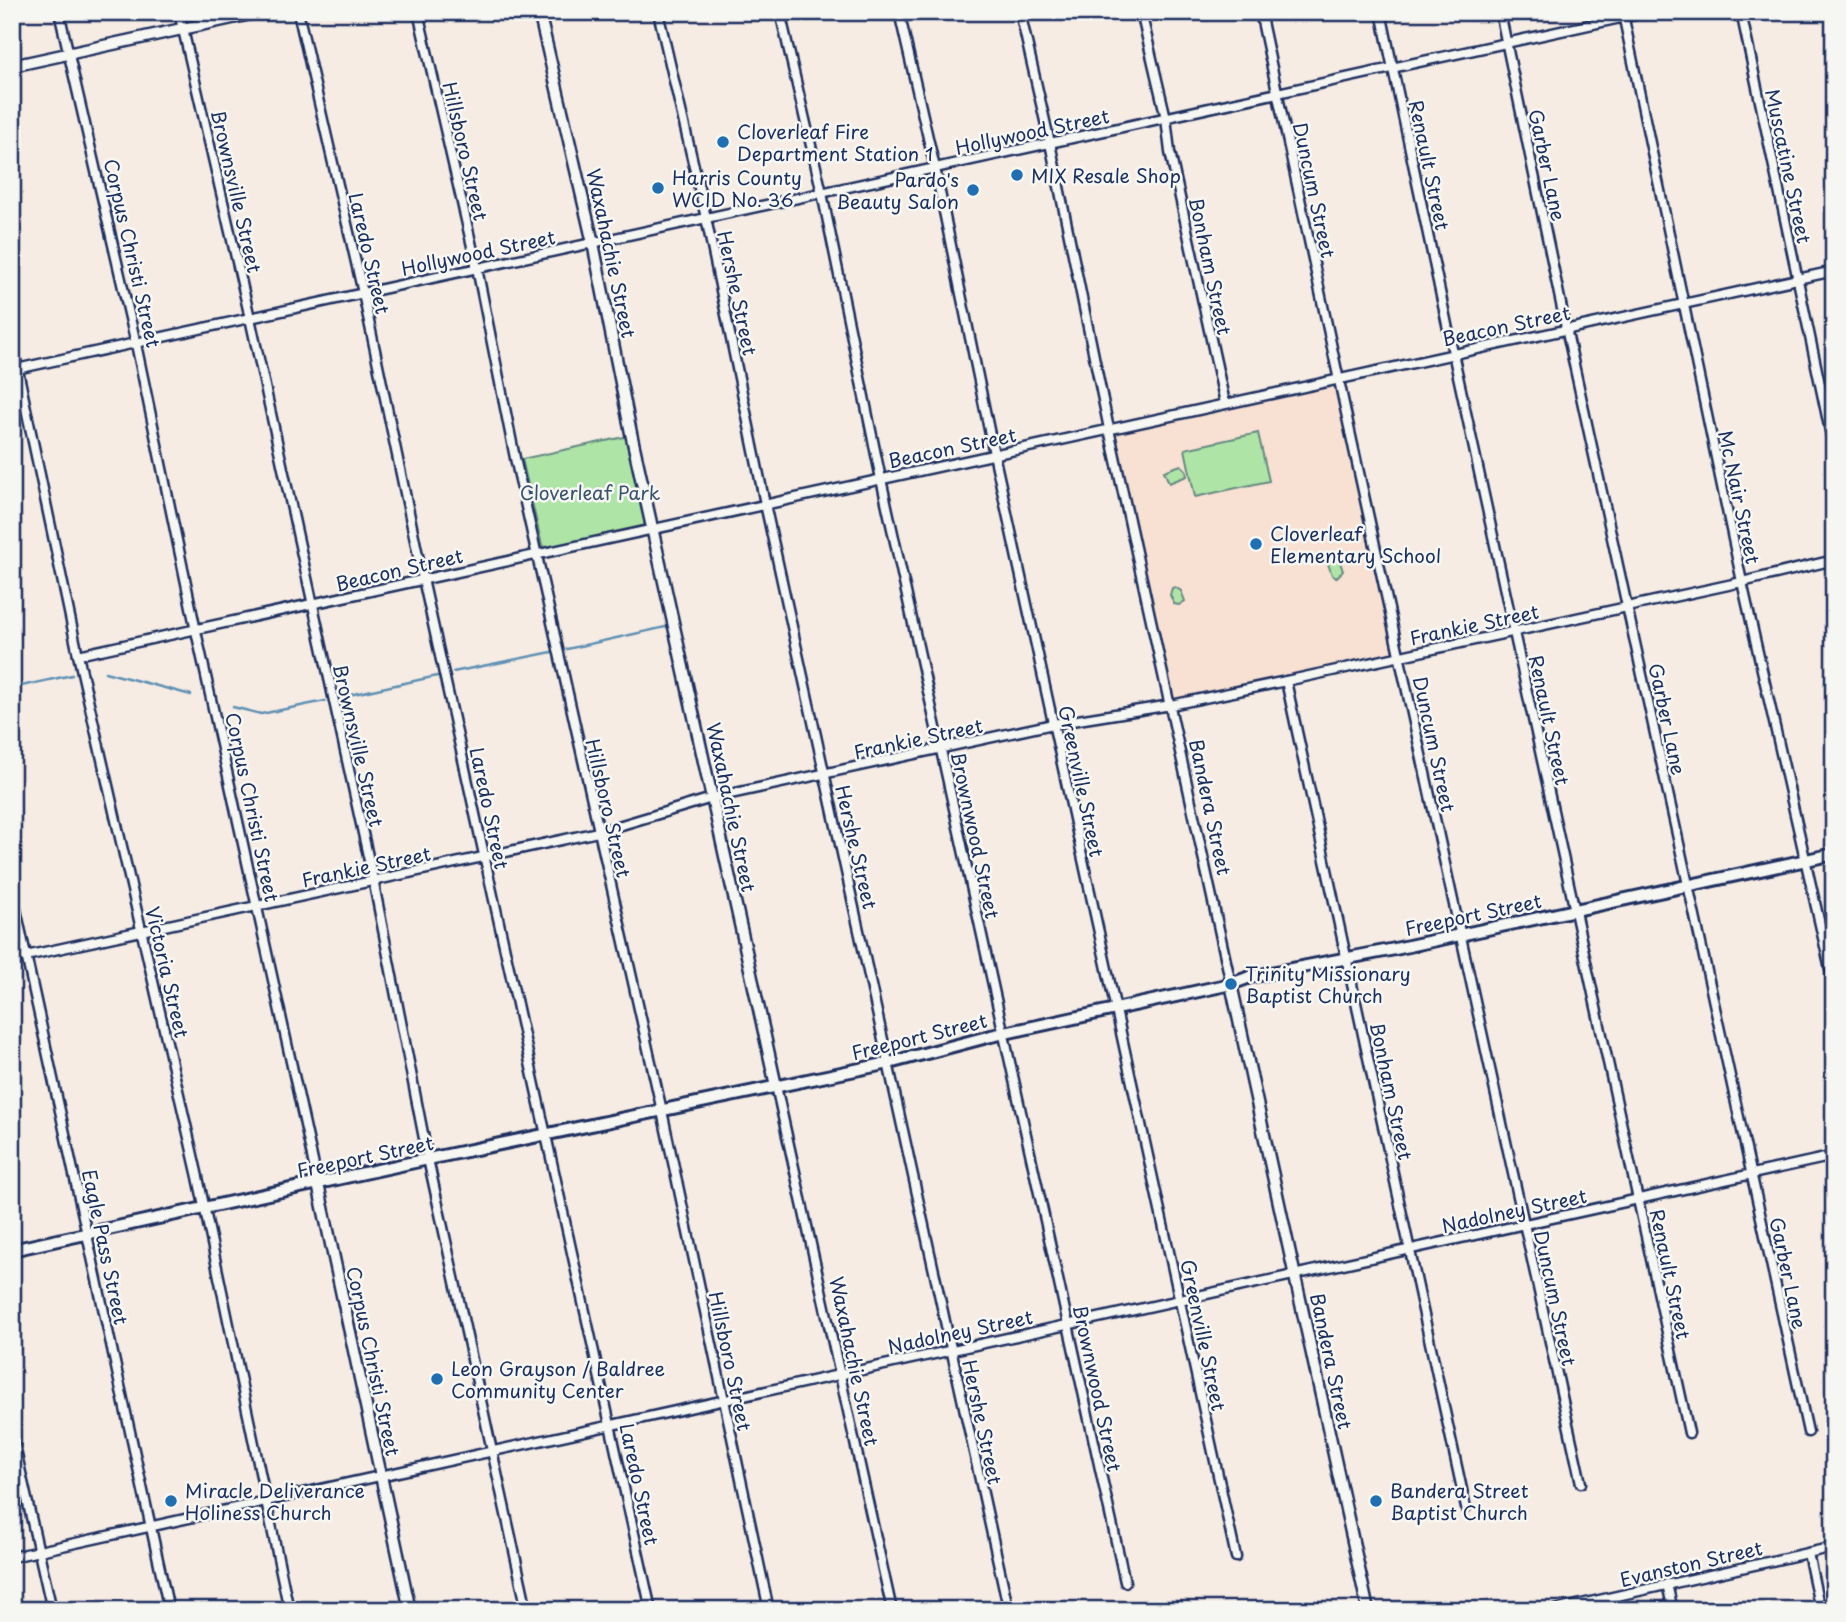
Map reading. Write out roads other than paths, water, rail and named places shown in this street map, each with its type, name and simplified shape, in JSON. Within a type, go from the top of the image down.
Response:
[{"type":"main road","name":"Freeport Street","points":[[12,1251],[428,1159],[889,1063],[1004,1034],[1231,984],[1250,977],[1348,959],[1834,854]]},
{"type":"street","name":"Corpus Christi Street","points":[[59,12],[136,344],[410,1610]]},
{"type":"street","name":"Brownsville Street","points":[[179,12],[250,318],[373,879],[428,1159],[527,1610]]},
{"type":"street","points":[[12,66],[260,12]]},
{"type":"street","name":"Laredo Street","points":[[298,12],[363,293],[423,579],[651,1610]]},
{"type":"street","name":"Hillsboro Street","points":[[418,12],[477,268],[537,555],[662,1111],[769,1610]]},
{"type":"street","name":"Waxahachie Street","points":[[539,12],[593,243],[653,529],[892,1610]]},
{"type":"street","name":"Hershe Street","points":[[658,12],[706,218],[765,504],[1008,1607]]},
{"type":"street","name":"Brownwood Street","points":[[780,12],[822,193],[881,479],[1125,1582]]},
{"type":"street","name":"Greenville Street","points":[[899,12],[1236,1557]]},
{"type":"street","name":"Bandera Street","points":[[1020,12],[1368,1610]]},
{"type":"street","name":"Bonham Street","points":[[1141,12],[1166,118],[1170,152],[1225,403]]},
{"type":"street","name":"Duncum Street","points":[[1260,12],[1581,1483]]},
{"type":"street","name":"Renault Street","points":[[1381,12],[1689,1433]]},
{"type":"street","name":"Garber Lane","points":[[1500,12],[1566,328],[1808,1432]]},
{"type":"street","name":"Hollywood Street","points":[[15,369],[1394,68],[1623,15],[1648,12]]},
{"type":"street","name":"Muscatine Street","points":[[1741,12],[1834,450]]},
{"type":"street","name":"Mc Nair Street","points":[[1623,15],[1742,582],[1834,986]]},
{"type":"street","name":"Beacon Street","points":[[78,655],[1834,271]]},
{"type":"street","name":"Victoria Street","points":[[12,342],[15,369],[143,931],[289,1610]]},
{"type":"street","name":"Frankie Street","points":[[12,959],[598,832],[712,798],[1053,724],[1171,705],[1286,681],[1834,560]]},
{"type":"street","name":"Bonham Street","points":[[1286,681],[1466,1508]]},
{"type":"street","name":"Eagle Pass Street","points":[[12,891],[169,1610]]},
{"type":"street","name":"Nadolney Street","points":[[12,1557],[1834,1156]]},
{"type":"street","points":[[12,1433],[52,1610]]},
{"type":"street","name":"Evanston Street","points":[[1555,1610],[1834,1547]]},
{"type":"street","points":[[1808,1553],[1820,1610]]},
{"type":"street","points":[[1667,1584],[1673,1610]]},
{"type":"waterway","points":[[567,649],[670,626]]},
{"type":"waterway","points":[[453,672],[552,652]]},
{"type":"waterway","points":[[105,672],[191,695]]},
{"type":"waterway","points":[[12,688],[72,675]]},
{"type":"waterway","points":[[340,697],[437,676]]},
{"type":"waterway","points":[[233,707],[261,714],[325,701]]},
{"type":"place","name":"Cloverleaf Fire Department Station 1","points":[[723,142]]},
{"type":"place","name":"MIX Resale Shop","points":[[1017,175]]},
{"type":"place","name":"Harris County WCID No. 36","points":[[658,188]]},
{"type":"place","name":"Pardo's Beauty Salon","points":[[973,190]]},
{"type":"place","name":"Cloverleaf Elementary School","points":[[1256,544]]},
{"type":"place","name":"Trinity Missionary Baptist Church","points":[[1231,984]]},
{"type":"place","name":"Leon Grayson / Baldree Community Center","points":[[437,1379]]},
{"type":"place","name":"Miracle Deliverance Holiness Church","points":[[171,1501]]},
{"type":"place","name":"Bandera Street Baptist Church","points":[[1376,1501]]},
{"type":"park label","name":"Cloverleaf Park","points":[[590,492]]}]
